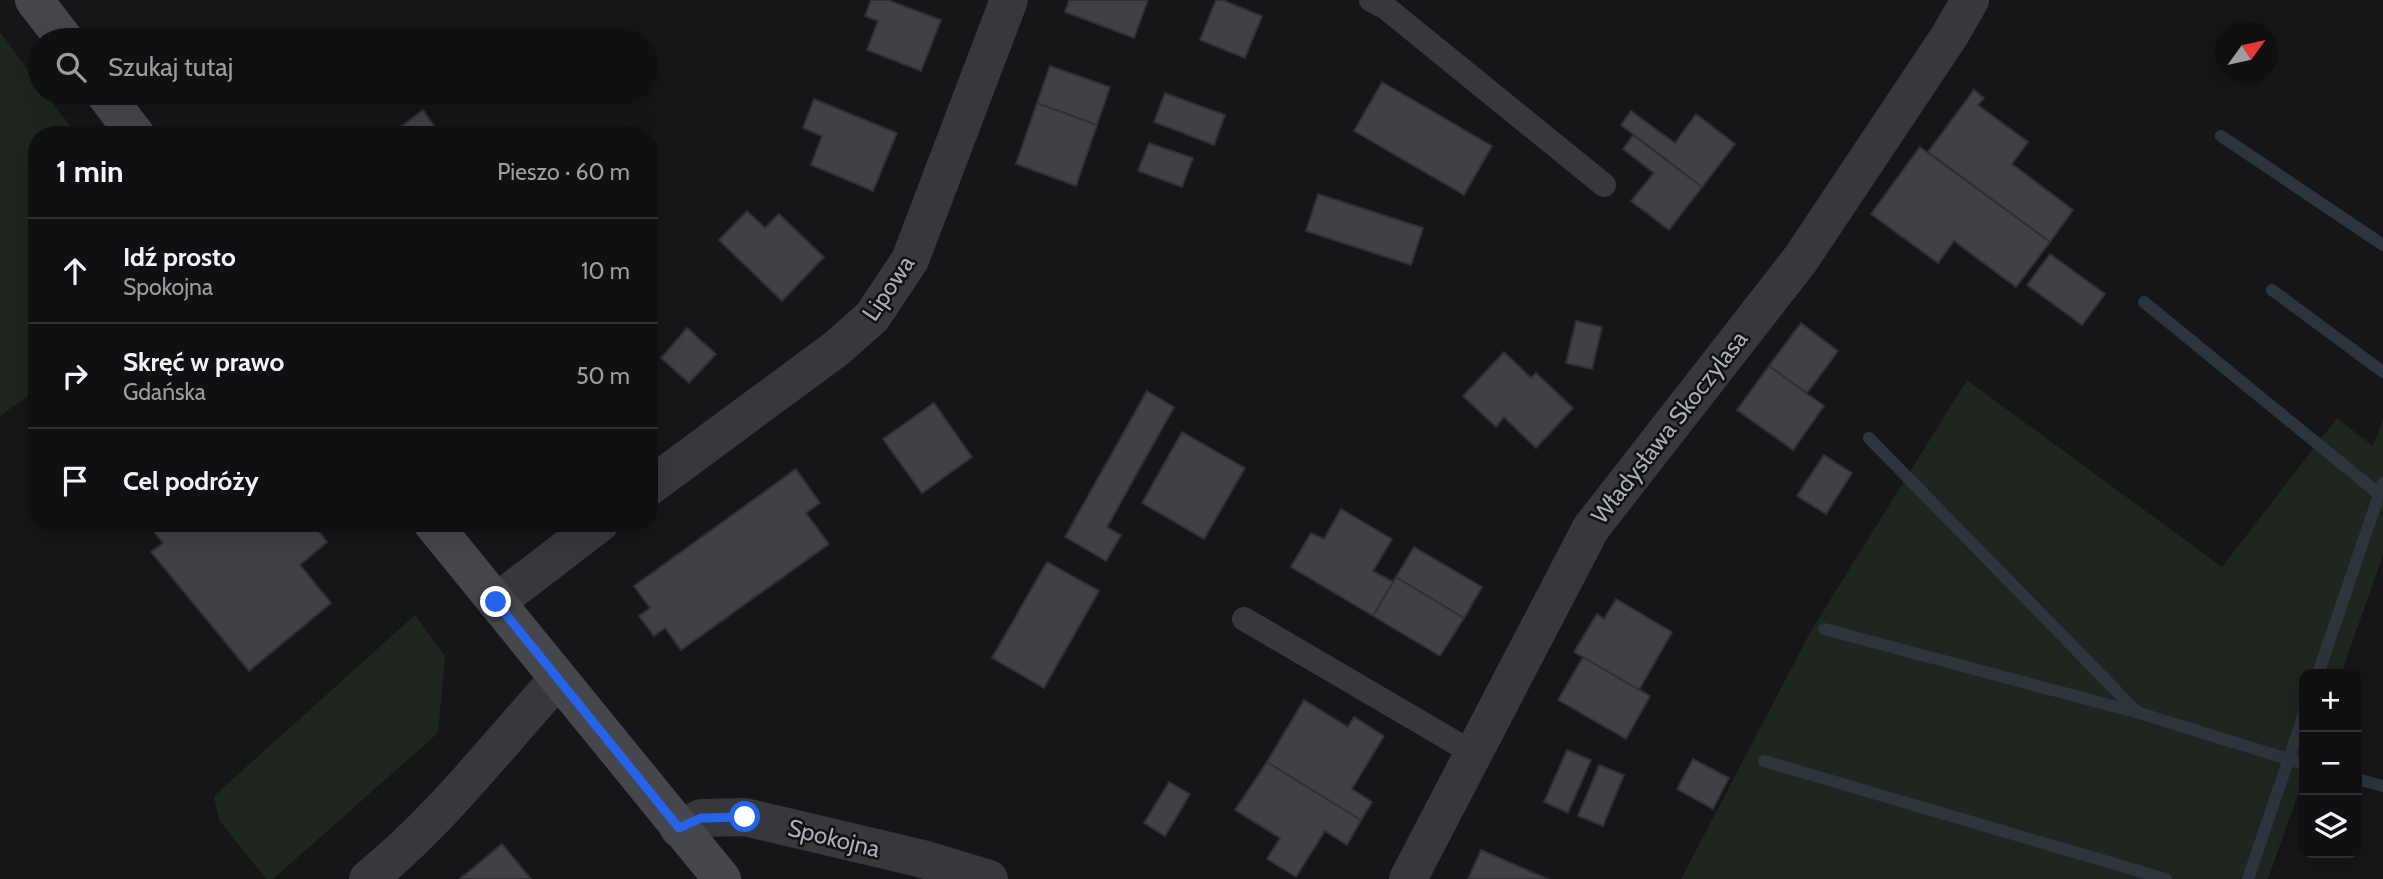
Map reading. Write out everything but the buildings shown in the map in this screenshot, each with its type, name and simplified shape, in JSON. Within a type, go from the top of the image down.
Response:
[{"type":"main road","points":[[34,0],[56,28]]},
{"type":"main road","points":[[113,105],[129,126]]},
{"type":"main road","points":[[439,532],[722,879]]},
{"type":"street","name":"Lipowa","points":[[658,480],[837,348],[872,317],[910,261],[1009,0]]},
{"type":"street","name":"Władysława Skoczylasa","points":[[1408,879],[1591,528],[1800,260],[1950,35],[1970,0]]},
{"type":"street","points":[[496,602],[588,532]]},
{"type":"street","points":[[368,879],[386,865],[464,788],[558,679]]},
{"type":"street","name":"Spokojna","points":[[679,828],[701,818],[745,817],[923,859],[989,879]]},
{"type":"lane","points":[[1371,0],[1386,8],[1604,185]]},
{"type":"lane","points":[[1244,619],[1473,753]]},
{"type":"shaded area","points":[[0,32],[28,70],[28,105],[54,105],[70,126],[28,126],[28,396],[0,416]]},
{"type":"shaded area","points":[[1967,380],[2222,567],[2337,418],[2373,446],[2383,420],[2383,555],[2343,669],[2299,669],[2299,791],[2268,879],[1681,879],[1812,629]]},
{"type":"shaded area","points":[[415,615],[445,656],[438,733],[273,879],[266,879],[219,820],[214,796]]},
{"type":"waterway","points":[[2221,136],[2383,245]]},
{"type":"waterway","points":[[2272,290],[2383,372]]},
{"type":"waterway","points":[[2144,302],[2379,494]]},
{"type":"waterway","points":[[1869,438],[2138,713]]},
{"type":"waterway","points":[[2320,669],[2383,483]]},
{"type":"waterway","points":[[1824,629],[2139,713],[2299,762]]},
{"type":"waterway","points":[[2248,879],[2299,729]]},
{"type":"waterway","points":[[1764,761],[2166,879]]},
{"type":"waterway","points":[[2362,780],[2383,786]]},
{"type":"route","points":[[496,602],[679,828],[701,818],[745,817]]}]
